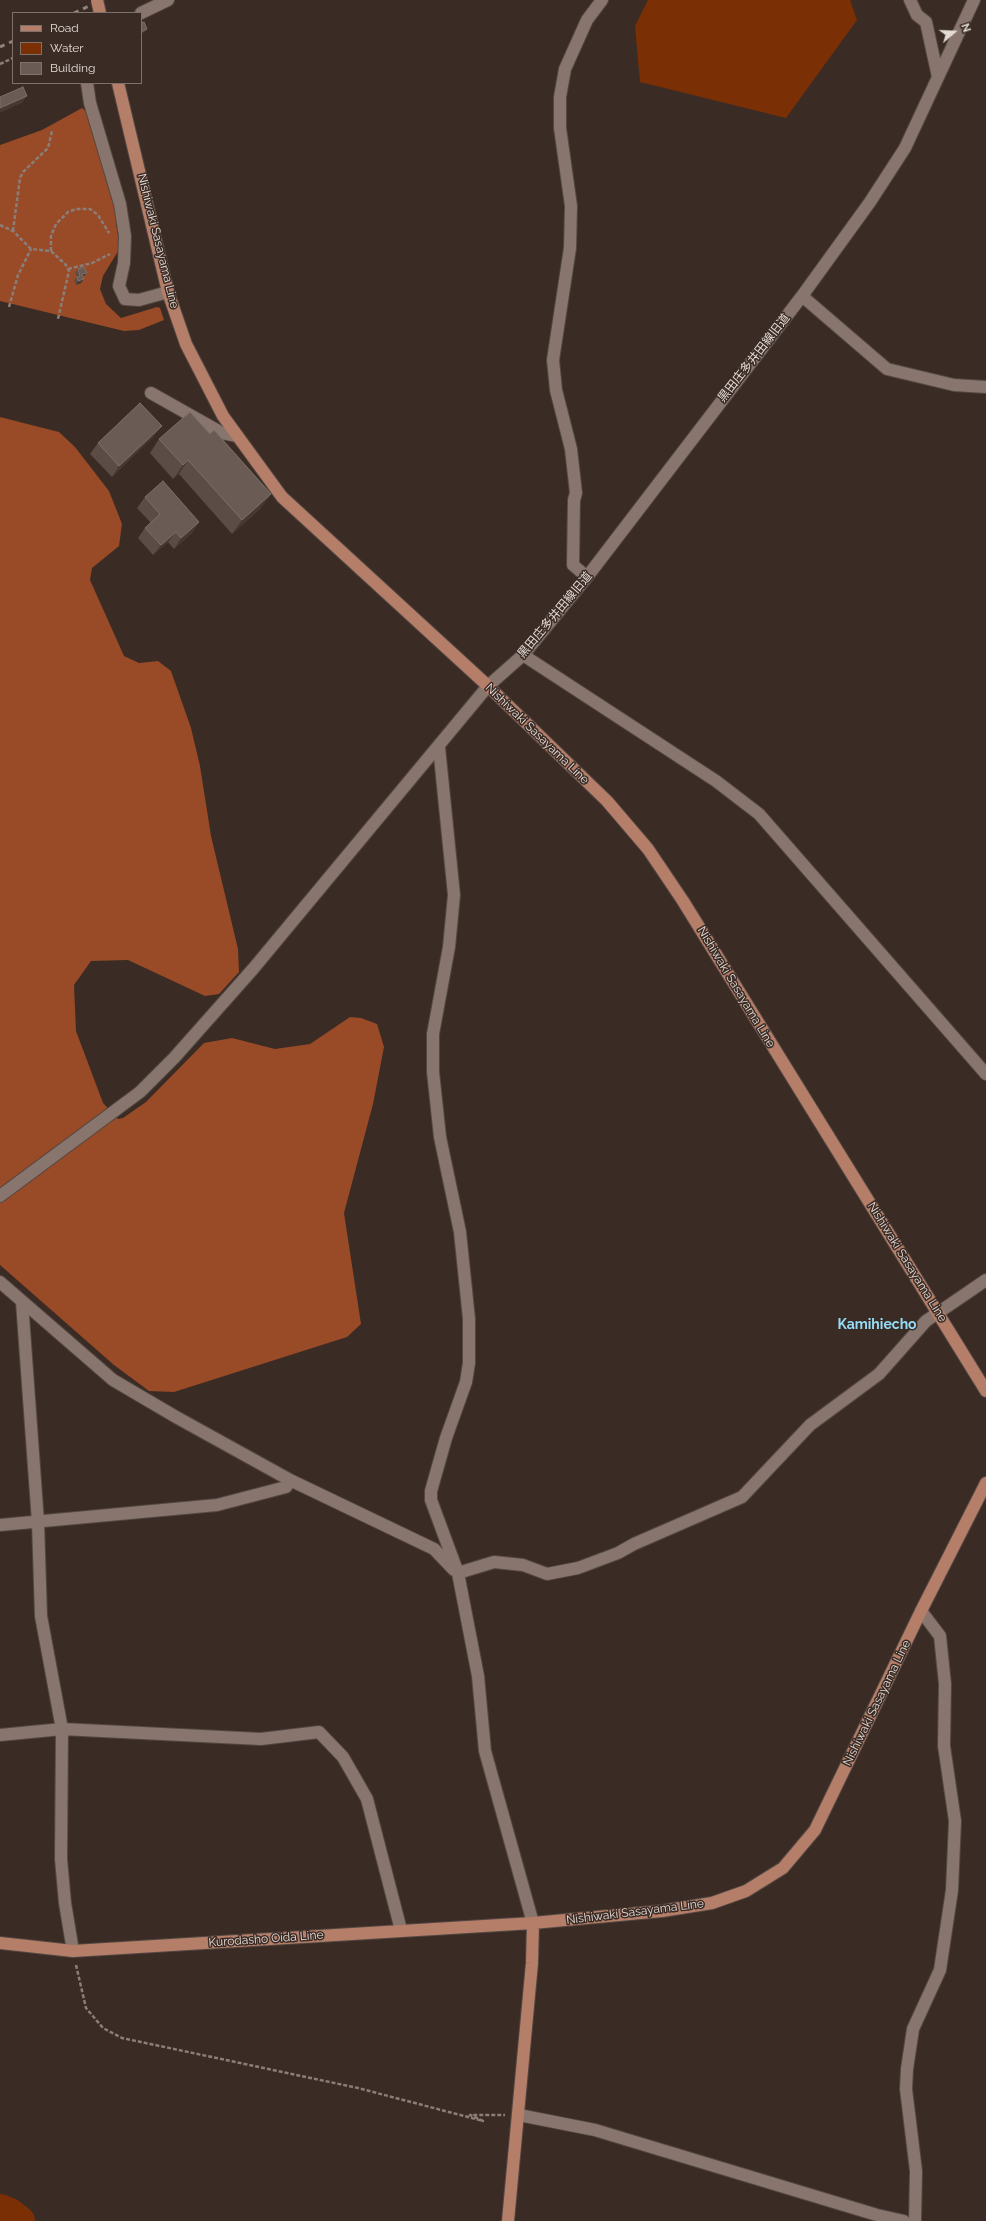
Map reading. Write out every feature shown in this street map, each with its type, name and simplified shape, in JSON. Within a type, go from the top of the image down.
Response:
[{"type":"main road","points":[[97,0],[100,12]]},
{"type":"main road","name":"Nishiwaki Sasayama Line","points":[[118,84],[142,174],[168,292],[186,344],[223,416],[282,497],[488,686],[607,801],[648,849],[683,900],[986,1391]]},
{"type":"main road","name":"Nishiwaki Sasayama Line","points":[[533,1923],[662,1911],[712,1903],[746,1891],[783,1868],[815,1830],[921,1611],[986,1483]]},
{"type":"main road","points":[[508,2221],[532,1963],[533,1923]]},
{"type":"main road","name":"Kurodasho Oida Line","points":[[0,1943],[73,1952],[401,1930],[533,1923]]},
{"type":"street","points":[[142,13],[168,0]]},
{"type":"street","points":[[587,577],[573,564],[574,500],[576,493],[571,449],[556,390],[554,360],[570,248],[571,206],[560,128],[560,97],[565,69],[587,20],[602,0]]},
{"type":"street","points":[[910,0],[917,15],[926,22],[938,77]]},
{"type":"street","name":"黒田庄多井田線旧道","points":[[0,1196],[140,1092],[174,1058],[253,969],[439,747],[488,686],[523,655],[587,577],[802,296],[870,202],[905,148],[974,0]]},
{"type":"street","points":[[87,84],[90,103],[120,204],[125,236],[124,263],[119,286],[125,299],[139,300],[168,292]]},
{"type":"street","points":[[802,296],[887,369],[954,385],[986,387]]},
{"type":"street","points":[[151,393],[222,433],[237,436]]},
{"type":"street","points":[[523,655],[716,781],[759,814],[986,1074]]},
{"type":"street","points":[[439,747],[454,895],[449,947],[433,1034],[433,1072],[440,1137],[460,1232],[469,1319],[469,1363],[466,1382],[446,1438],[435,1476],[431,1500],[458,1573],[478,1676],[485,1751],[533,1923]]},
{"type":"street","points":[[458,1573],[494,1562],[523,1565],[547,1574],[578,1568],[618,1553],[634,1544],[742,1497],[810,1425],[879,1374],[926,1321],[986,1280]]},
{"type":"street","points":[[0,1282],[113,1380],[176,1417],[290,1480],[434,1549],[458,1573]]},
{"type":"street","points":[[22,1302],[38,1522],[41,1616],[62,1729],[61,1859],[65,1903],[73,1952]]},
{"type":"street","points":[[0,1525],[217,1505],[286,1487],[290,1480]]},
{"type":"street","points":[[915,2221],[916,2171],[906,2089],[907,2069],[914,2029],[940,1970],[952,1890],[954,1820],[944,1746],[945,1684],[940,1636],[921,1611]]},
{"type":"street","points":[[0,1735],[62,1729],[261,1739],[319,1732],[343,1757],[366,1799],[401,1930]]},
{"type":"street","points":[[519,2114],[596,2130],[870,2213],[904,2221]]},
{"type":"path","points":[[0,64],[12,58]]},
{"type":"path","points":[[13,231],[20,178],[23,172],[48,148],[52,131]]},
{"type":"path","points":[[51,251],[51,236],[56,224],[68,212],[76,209],[90,209],[98,214],[111,236]]},
{"type":"path","points":[[0,225],[13,231],[31,249],[51,251],[68,269]]},
{"type":"path","points":[[9,307],[18,275],[31,249]]},
{"type":"path","points":[[68,269],[92,263],[107,257],[112,252]]},
{"type":"path","points":[[58,319],[68,269]]},
{"type":"path","points":[[73,1952],[86,2008],[102,2028],[122,2038],[358,2088],[483,2121],[470,2115],[519,2114]]},
{"type":"shaded area","points":[[82,108],[87,112],[118,217],[116,223],[120,248],[103,276],[100,289],[106,304],[121,318],[157,307],[160,308],[164,320],[139,330],[124,331],[0,301],[0,145],[42,130]]},
{"type":"shaded area","points":[[0,417],[59,432],[75,447],[109,491],[122,524],[119,546],[92,568],[90,580],[124,656],[139,663],[158,661],[171,671],[191,728],[200,766],[211,836],[238,949],[239,972],[219,994],[205,996],[128,960],[91,961],[74,985],[76,1031],[103,1103],[118,1119],[123,1118],[146,1102],[204,1043],[232,1038],[275,1049],[310,1044],[350,1017],[361,1018],[377,1024],[384,1047],[373,1104],[344,1213],[361,1324],[347,1337],[174,1392],[149,1391],[114,1365],[0,1265]]},
{"type":"water","points":[[648,0],[850,0],[857,20],[786,118],[640,82],[635,26]]},
{"type":"building","points":[[144,22],[147,29],[142,32],[142,23]]},
{"type":"building","points":[[23,87],[27,96],[0,108],[0,97]]},
{"type":"building","points":[[84,267],[87,273],[82,274],[84,279],[78,281],[77,277],[80,276],[78,269]]},
{"type":"building","points":[[140,403],[162,426],[119,466],[98,443]]},
{"type":"building","points":[[190,412],[210,434],[214,430],[271,494],[242,520],[188,460],[183,465],[159,439]]},
{"type":"building","points":[[163,481],[199,522],[181,538],[176,532],[161,545],[145,528],[160,514],[145,497]]},
{"type":"waterway","points":[[0,2209],[10,2213],[20,2221]]},
{"type":"railway","points":[[76,12],[102,0]]},
{"type":"railway","points":[[0,47],[12,41]]},
{"type":"district","name":"Kamihiecho","points":[[877,1325]]}]
